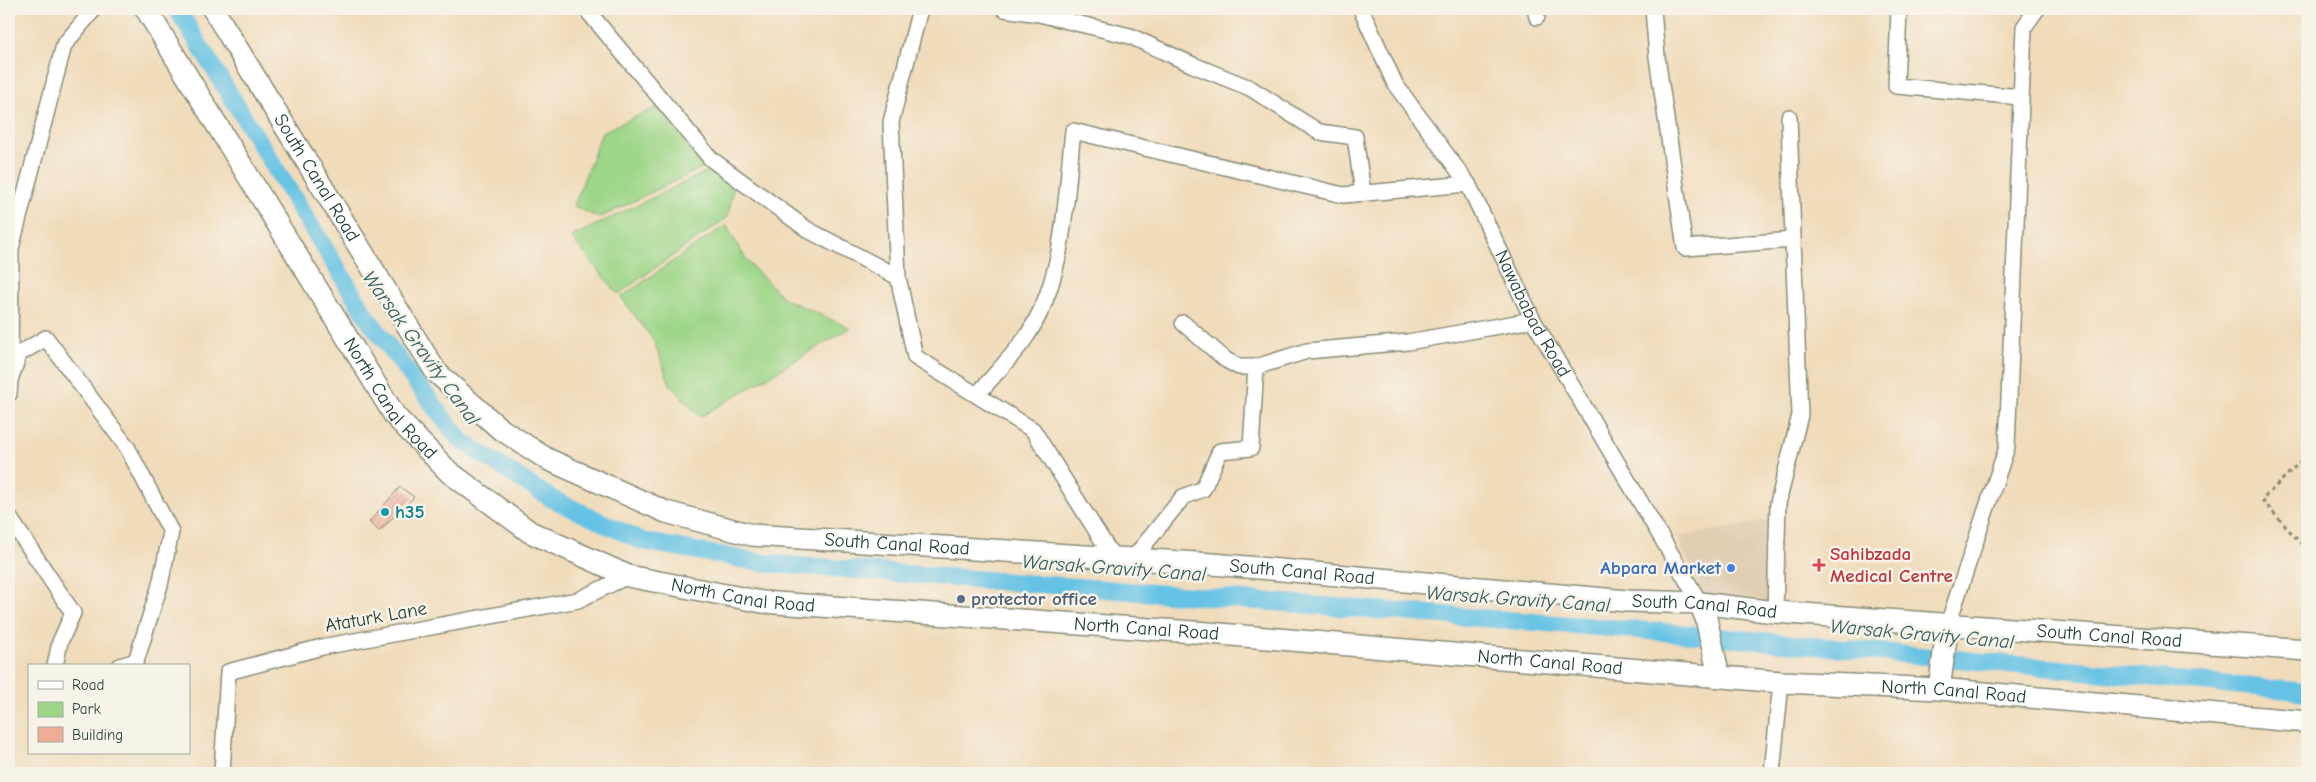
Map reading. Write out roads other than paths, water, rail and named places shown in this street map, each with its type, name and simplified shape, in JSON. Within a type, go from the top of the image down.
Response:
[{"type":"main road","name":"North Canal Road","points":[[146,9],[395,416],[449,472],[530,532],[628,576],[762,602],[1208,633],[1780,682],[1939,689],[2307,722]]},
{"type":"main road","name":"South Canal Road","points":[[213,9],[436,372],[499,428],[547,459],[666,512],[752,535],[1213,564],[1628,600],[1703,610],[1775,612],[1947,627],[2307,650]]},
{"type":"main road","points":[[1703,610],[1718,676]]},
{"type":"main road","points":[[1939,689],[1947,627]]},
{"type":"street","points":[[10,387],[11,248],[64,45],[94,9]]},
{"type":"street","points":[[586,9],[710,159],[808,230],[898,277]]},
{"type":"street","points":[[920,9],[891,122],[898,277],[915,357],[1033,430],[1123,559],[1183,497],[1203,489],[1220,451],[1251,448],[1256,367]]},
{"type":"street","points":[[1004,9],[1038,14],[1130,36],[1193,65],[1250,88],[1319,132],[1355,137],[1363,193]]},
{"type":"street","name":"Nawababad Road","points":[[1361,9],[1395,84],[1468,184],[1533,320],[1703,610]]},
{"type":"street","points":[[1653,9],[1657,57],[1685,248],[1793,240]]},
{"type":"street","points":[[1899,9],[1896,86],[2021,97]]},
{"type":"street","points":[[1947,627],[2007,447],[2024,27],[2037,9]]},
{"type":"street","points":[[1775,612],[1778,503],[1800,415],[1789,117]]},
{"type":"street","points":[[977,395],[1024,340],[1045,300],[1060,245],[1073,131],[1343,195],[1468,184]]},
{"type":"street","points":[[1183,324],[1226,360],[1239,367],[1256,367],[1307,351],[1408,342],[1533,320]]},
{"type":"street","points":[[10,387],[19,354],[46,338],[127,447],[171,532],[160,585],[136,661],[126,664]]},
{"type":"street","points":[[9,517],[73,613],[60,642],[55,664]]},
{"type":"street","name":"Ataturk Lane","points":[[222,773],[228,672],[322,647],[578,600],[628,576]]},
{"type":"street","points":[[1772,773],[1780,682]]},
{"type":"waterway","name":"Warsak Gravity Canal","points":[[177,9],[369,320],[460,440],[552,499],[642,541],[763,563],[1675,633],[2307,692]]},
{"type":"place","name":"h35","points":[[385,512]]},
{"type":"place","name":"Sahibzada Medical Centre","points":[[1819,565]]},
{"type":"place","name":"Abpara Market","points":[[1731,568]]},
{"type":"place","name":"protector office","points":[[961,599]]}]
